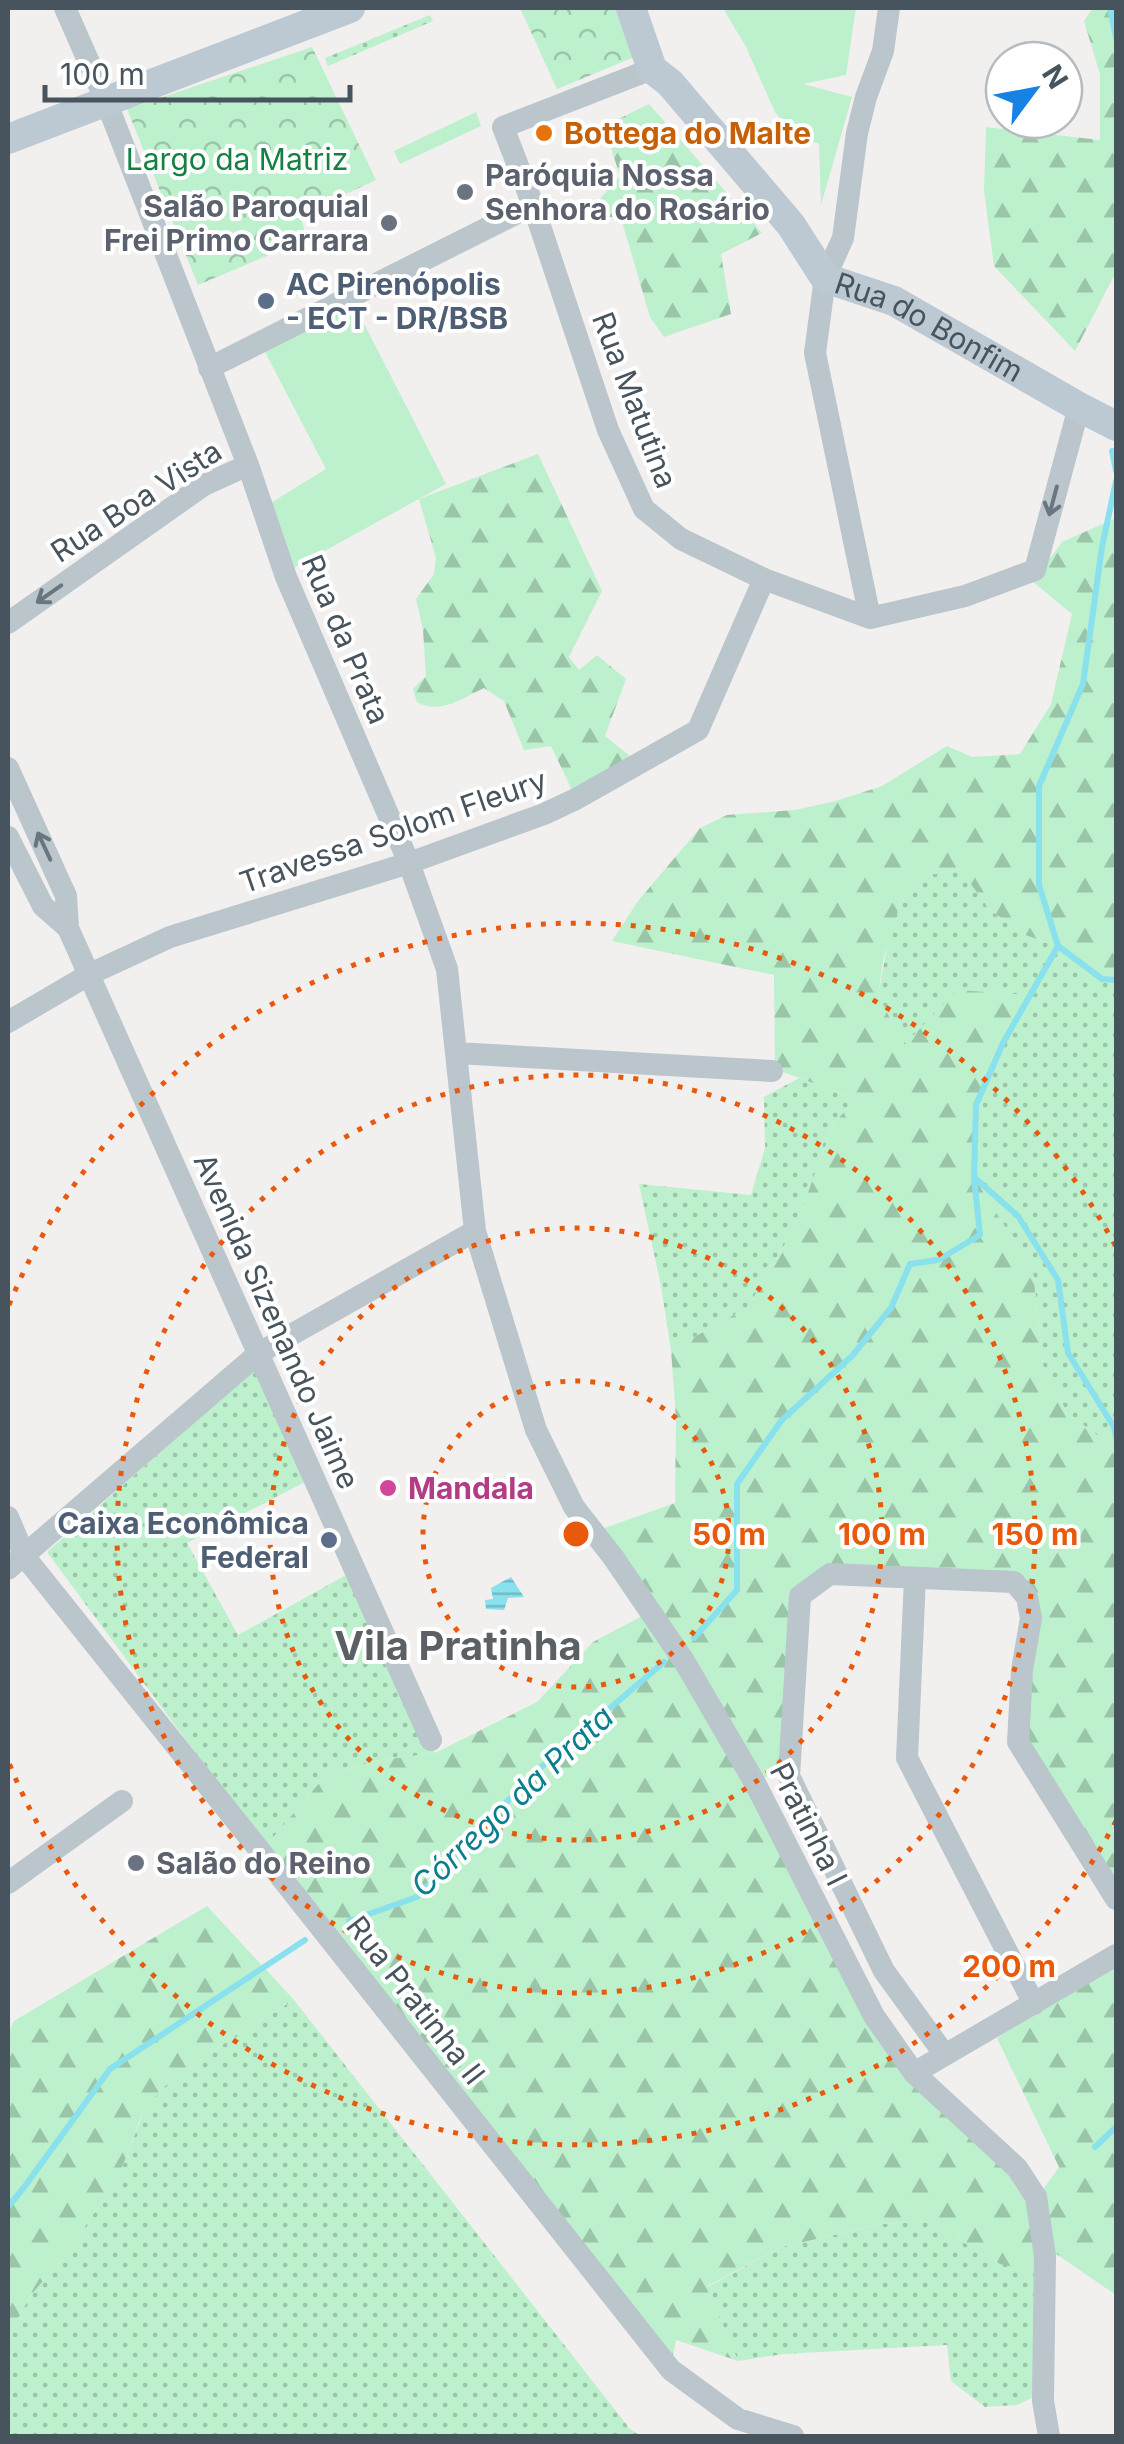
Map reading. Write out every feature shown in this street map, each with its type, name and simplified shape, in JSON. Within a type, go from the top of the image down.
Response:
[{"type":"main road","points":[[234,44],[311,8]]},
{"type":"main road","points":[[8,138],[103,94],[234,44],[350,8]]},
{"type":"main road","name":"Rua do Bonfim","points":[[631,8],[652,69],[670,83],[792,225],[825,278],[894,301],[1116,426]]},
{"type":"main road","points":[[8,120],[103,94]]},
{"type":"street","name":"Rua da Prata","points":[[65,8],[103,94],[248,465],[286,577],[409,863],[447,969],[475,1231]]},
{"type":"street","points":[[889,8],[883,52],[866,96],[858,134],[843,238],[825,278],[816,354],[870,618],[965,596],[1034,570],[1079,407]]},
{"type":"street","name":"Rua Matutina","points":[[652,69],[503,126],[608,430],[644,509],[681,539],[764,580],[870,618]]},
{"type":"street","points":[[210,368],[532,205]]},
{"type":"street","name":"Rua Boa Vista","points":[[8,623],[204,485],[248,465]]},
{"type":"street","name":"Travessa Solom Fleury","points":[[8,1022],[90,974],[170,937],[409,863],[544,814],[698,730],[764,580]]},
{"type":"street","name":"Avenida Sizenando Jaime","points":[[8,768],[66,896],[68,928],[431,1740]]},
{"type":"street","name":"Avenida Sizenando Jaime","points":[[8,837],[42,906],[68,928]]},
{"type":"street","points":[[456,1053],[772,1071]]},
{"type":"street","points":[[16,1563],[259,1354],[475,1231]]},
{"type":"street","name":"Pratinha I","points":[[475,1231],[536,1430],[574,1507],[684,1661],[755,1782],[874,2016],[914,2073],[1017,2168],[1036,2197],[1045,2256],[1043,2401],[1049,2436]]},
{"type":"street","name":"Rua Pratinha II","points":[[8,1516],[16,1563],[261,1852],[670,2370],[738,2420],[794,2436]]},
{"type":"street","points":[[945,2054],[884,1972],[789,1776],[800,1596],[830,1574],[1014,1582],[1027,1597],[1031,1618],[1022,1670],[1018,1742],[1116,1898]]},
{"type":"street","points":[[915,1578],[907,1758],[1034,2004]]},
{"type":"street","points":[[8,1883],[122,1801]]},
{"type":"street","points":[[914,2073],[1116,1955]]},
{"type":"green space","points":[[520,8],[616,8],[633,50],[632,58],[557,89]]},
{"type":"green space","points":[[723,8],[856,8],[846,75],[803,84],[852,97],[821,205],[819,143],[797,141],[775,112],[746,47]]},
{"type":"green space","points":[[1093,8],[1116,8],[1116,272],[1075,351],[994,266],[984,191],[986,140],[1100,140],[1100,74],[1084,21]]},
{"type":"green space","points":[[430,15],[433,21],[328,66],[325,58]]},
{"type":"green space","name":"Largo da Matriz","points":[[312,47],[376,180],[300,215],[307,239],[198,285],[127,109]]},
{"type":"green space","points":[[649,104],[762,233],[721,254],[731,314],[664,337],[650,317],[621,218],[609,217],[597,202],[620,176],[604,126]]},
{"type":"green space","points":[[476,112],[481,126],[400,164],[394,151]]},
{"type":"green space","points":[[353,302],[446,484],[290,570],[264,507],[326,469],[264,350]]},
{"type":"green space","points":[[538,454],[602,591],[569,657],[579,670],[597,655],[626,679],[605,736],[631,757],[572,790],[551,746],[524,750],[504,701],[484,688],[451,704],[434,707],[417,702],[413,689],[426,676],[416,599],[434,574],[436,558],[419,499]]},
{"type":"green space","points":[[1116,518],[1116,987],[1058,946],[1025,935],[989,909],[960,869],[917,877],[899,907],[883,961],[878,995],[904,1045],[957,990],[1030,995],[1003,1043],[976,1105],[974,1177],[1033,1272],[1043,1365],[1067,1413],[1116,1449],[1116,1889],[1023,1744],[1019,1579],[830,1568],[796,1596],[779,1771],[752,1783],[875,2016],[1039,2195],[1059,2167],[997,2038],[1116,1959],[1116,2295],[1049,2249],[1027,2270],[1000,2264],[928,2221],[881,2224],[782,2247],[707,2286],[738,2361],[676,2340],[671,2366],[265,1847],[326,1775],[375,1761],[435,1753],[537,1702],[593,1642],[644,1615],[593,1532],[675,1503],[676,1419],[671,1350],[748,1307],[795,1227],[834,1123],[856,1099],[775,1069],[774,975],[612,941],[638,901],[700,828],[727,815],[795,810],[836,801],[882,786],[947,746],[972,757],[1020,754],[1051,704],[1072,614],[1033,582],[1062,542]]},
{"type":"green space","points":[[961,869],[989,909],[1025,935],[1058,946],[1116,987],[1116,1449],[1067,1413],[1043,1365],[1033,1272],[974,1177],[976,1105],[1029,996],[904,1045],[878,995],[893,917],[917,877]]},
{"type":"green space","points":[[799,1078],[856,1099],[834,1123],[795,1227],[748,1307],[671,1350],[639,1184],[751,1195],[765,1148],[764,1097]]},
{"type":"green space","points":[[260,1365],[307,1481],[187,1543],[238,1635],[348,1574],[435,1753],[375,1761],[326,1775],[265,1847],[47,1552]]},
{"type":"green space","points":[[207,1906],[294,2000],[233,2037],[162,2088],[141,2117],[123,2165],[106,2195],[65,2256],[30,2296],[8,2337],[8,2033],[14,2021]]},
{"type":"green space","points":[[294,2000],[630,2429],[641,2436],[8,2436],[8,2337],[30,2296],[65,2256],[106,2195],[123,2165],[144,2111],[162,2088],[233,2037]]},
{"type":"green space","points":[[928,2221],[1000,2264],[1048,2249],[1036,2396],[1017,2405],[985,2407],[951,2381],[947,2345],[784,2354],[738,2361],[707,2287],[782,2247],[882,2224]]},
{"type":"water","points":[[511,1577],[524,1597],[508,1598],[504,1610],[486,1609],[485,1600],[493,1599],[491,1588]]},
{"type":"waterway","name":"Córrego da Prata","points":[[1110,8],[1116,38]]},
{"type":"waterway","name":"Córrego da Prata","points":[[1112,451],[1116,471]]},
{"type":"waterway","name":"Córrego da Prata","points":[[694,1638],[737,1590],[737,1484],[781,1421],[852,1356],[891,1308],[910,1264],[938,1260],[980,1235],[974,1177],[976,1105],[1003,1043],[1058,946],[1039,885],[1039,786],[1083,684],[1102,547],[1116,481]]},
{"type":"waterway","points":[[1058,946],[1102,979],[1116,980]]},
{"type":"waterway","points":[[975,1178],[1018,1216],[1058,1280],[1068,1353],[1114,1427],[1116,1437]]},
{"type":"waterway","name":"Córrego da Prata","points":[[349,1921],[417,1897],[533,1774],[664,1662]]},
{"type":"waterway","name":"Córrego da Prata","points":[[8,2207],[110,2069],[305,1940]]},
{"type":"waterway","points":[[1095,2147],[1116,2127]]},
{"type":"place","name":"Bottega do Malte","points":[[544,133]]},
{"type":"place","name":"Paróquia Nossa Senhora do Rosário","points":[[465,192]]},
{"type":"place","name":"Salão Paroquial Frei Primo Carrara","points":[[389,223]]},
{"type":"place","name":"AC Pirenópolis - ECT - DR/BSB","points":[[266,301]]},
{"type":"place","name":"Mandala","points":[[388,1488]]},
{"type":"place","name":"Caixa Econômica Federal","points":[[329,1540]]},
{"type":"place","name":"Salão do Reino","points":[[136,1863]]},
{"type":"district","name":"Vila Pratinha","points":[[458,1645]]}]
